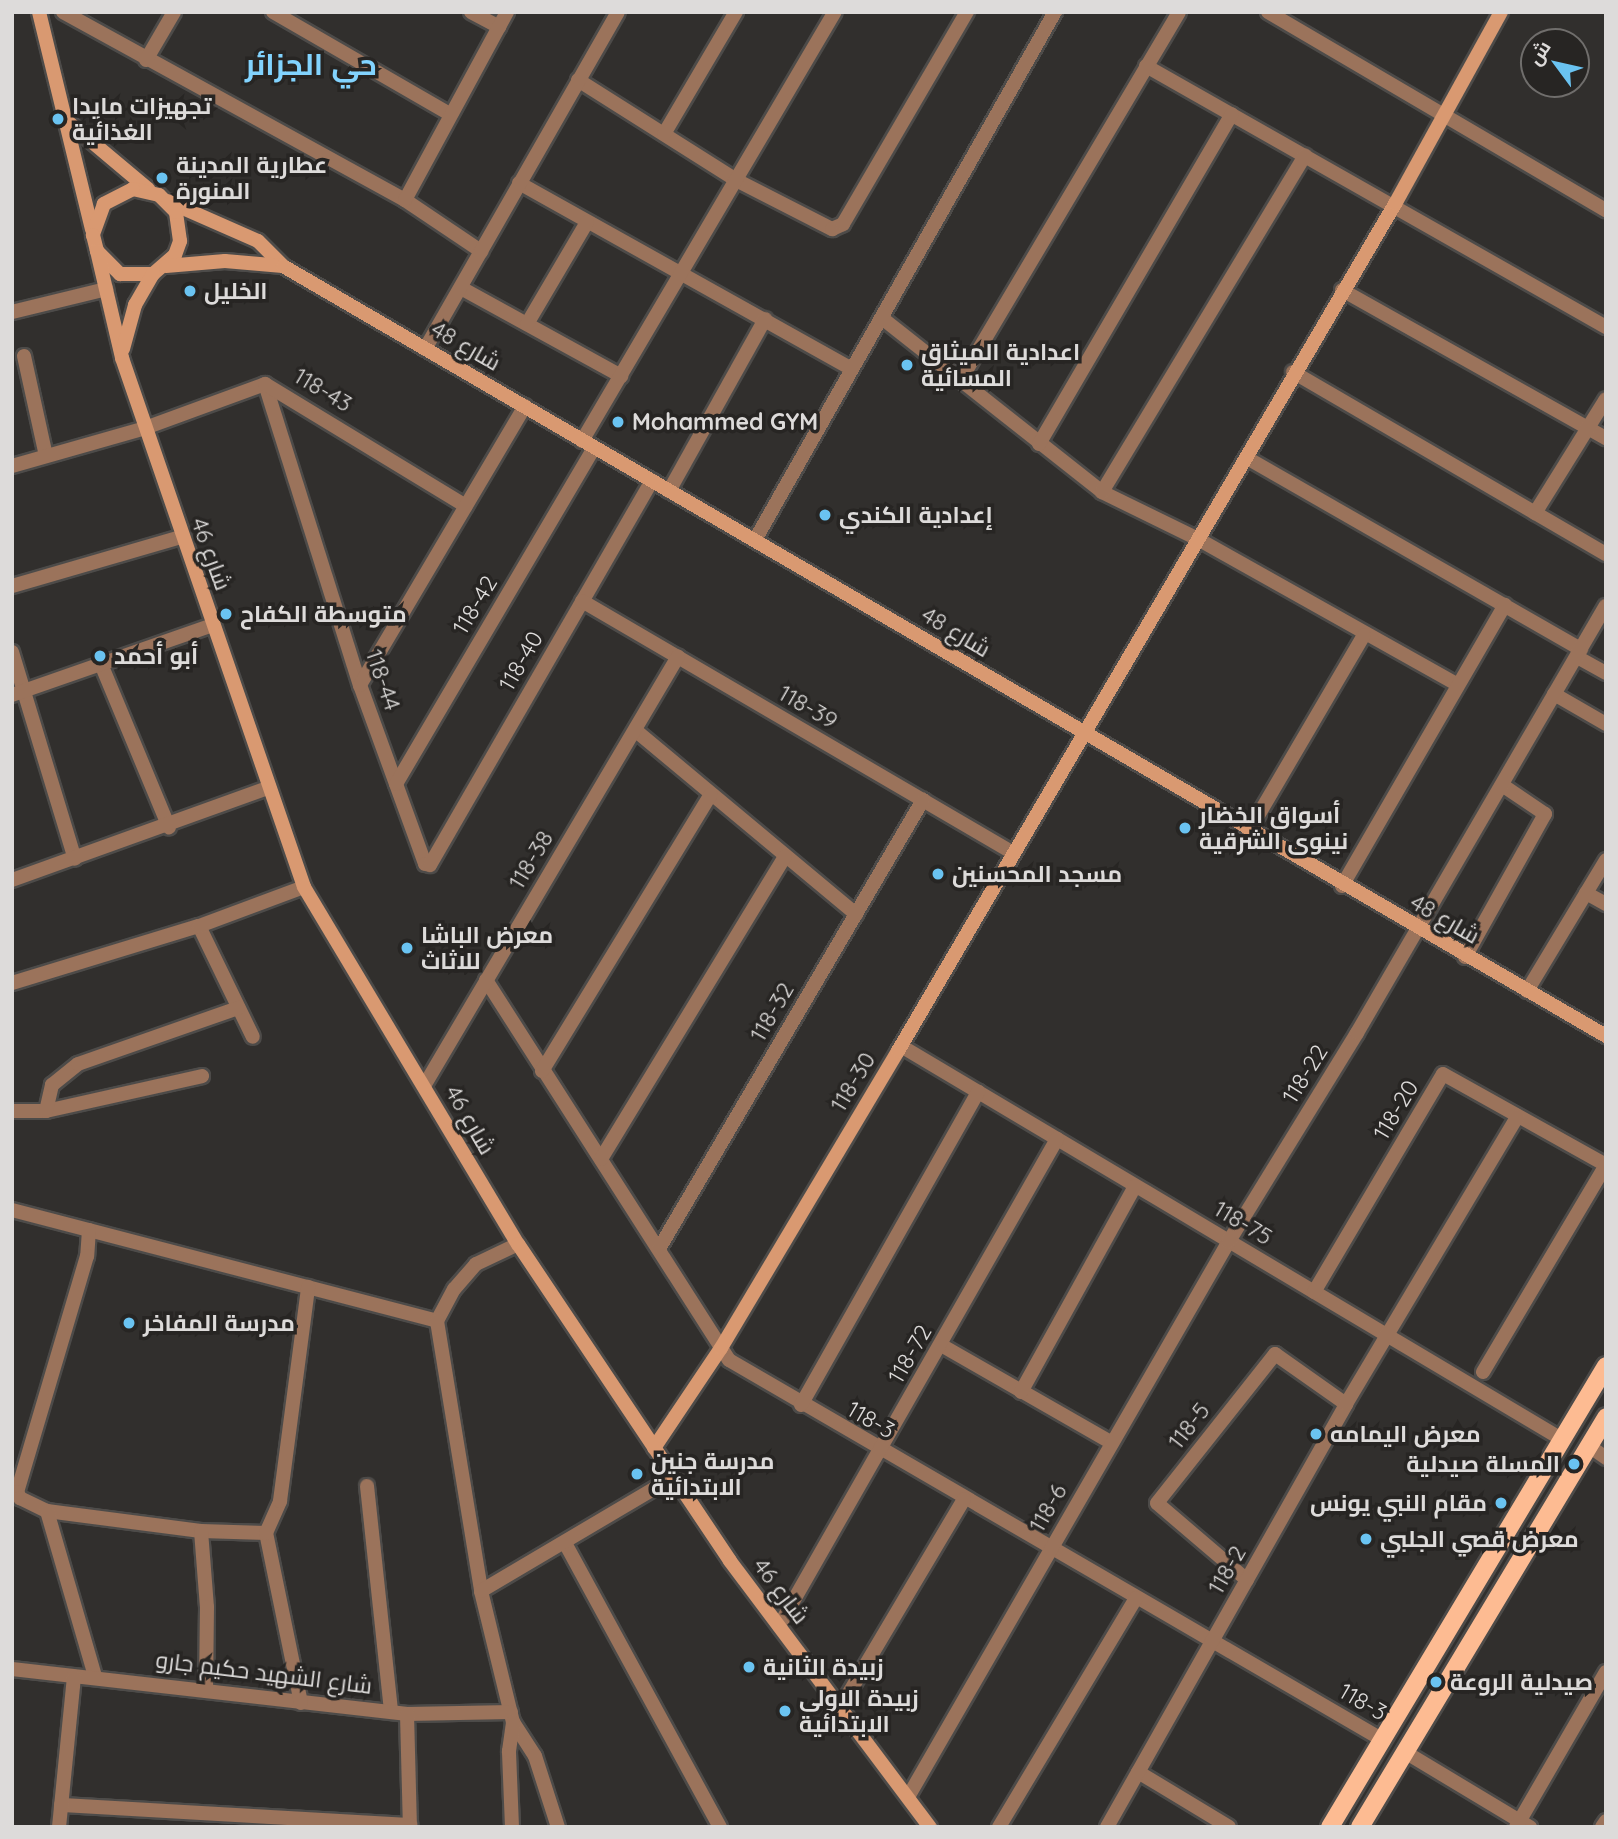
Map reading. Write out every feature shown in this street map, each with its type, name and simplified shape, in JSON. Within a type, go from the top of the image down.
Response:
[{"type":"main road","points":[[1330,1827],[1606,1366]]},
{"type":"main road","points":[[1360,1827],[1606,1417]]},
{"type":"street","points":[[39,12],[97,251],[120,274],[153,274],[166,266],[225,261],[283,266]]},
{"type":"street","points":[[63,12],[405,200],[481,251]]},
{"type":"street","points":[[146,60],[174,12]]},
{"type":"street","points":[[273,12],[450,114]]},
{"type":"street","points":[[471,12],[499,27]]},
{"type":"street","points":[[405,200],[508,12]]},
{"type":"street","points":[[425,349],[618,12]]},
{"type":"street","points":[[664,134],[736,12]]},
{"type":"street","name":"118-42","points":[[396,784],[588,445],[621,376],[683,275],[835,12]]},
{"type":"street","points":[[578,80],[738,181],[832,229],[843,224],[967,12]]},
{"type":"street","points":[[755,540],[850,368],[882,318],[1055,12]]},
{"type":"street","points":[[960,381],[1179,12]]},
{"type":"street","name":"118-30","points":[[654,1448],[721,1348],[901,1046],[1081,733],[1247,458],[1293,372],[1395,204],[1441,116],[1501,12]]},
{"type":"street","points":[[1277,15],[1441,116],[1606,210]]},
{"type":"street","points":[[1146,66],[1395,204],[1606,327]]},
{"type":"street","points":[[1039,444],[1232,114]]},
{"type":"street","points":[[66,120],[149,191],[258,241],[283,266]]},
{"type":"street","points":[[1102,492],[1305,156]]},
{"type":"street","points":[[519,183],[850,368]]},
{"type":"street","points":[[93,235],[100,211],[117,194],[149,191]]},
{"type":"street","points":[[166,266],[180,241],[176,212],[167,201]]},
{"type":"street","points":[[527,324],[587,222]]},
{"type":"street","name":"شارع 46","points":[[97,251],[122,358],[181,537],[267,771],[268,788],[304,887],[518,1244],[654,1448],[779,1626],[930,1827]]},
{"type":"street","name":"شارع 48","points":[[283,266],[1417,930],[1606,1036]]},
{"type":"street","points":[[122,358],[129,322],[153,274]]},
{"type":"street","points":[[461,288],[621,376]]},
{"type":"street","points":[[12,312],[106,289]]},
{"type":"street","points":[[1342,290],[1606,438]]},
{"type":"street","points":[[882,318],[1102,492],[1198,539],[1364,635],[1458,685]]},
{"type":"street","points":[[669,491],[765,319]]},
{"type":"street","points":[[24,356],[46,456]]},
{"type":"street","points":[[1293,372],[1606,554]]},
{"type":"street","name":"118-43","points":[[12,466],[145,428],[265,383],[466,506]]},
{"type":"street","name":"118-44","points":[[265,383],[360,685],[425,864],[430,865]]},
{"type":"street","points":[[1535,513],[1606,399]]},
{"type":"street","points":[[360,685],[525,406]]},
{"type":"street","points":[[1247,458],[1505,605],[1606,673]]},
{"type":"street","name":"118-40","points":[[430,865],[652,481]]},
{"type":"street","points":[[12,586],[181,537]]},
{"type":"street","name":"118-39","points":[[582,601],[1012,852]]},
{"type":"street","points":[[1342,886],[1505,605]]},
{"type":"street","name":"118-22","points":[[1228,1241],[1417,930],[1606,606]]},
{"type":"street","points":[[18,693],[213,625]]},
{"type":"street","points":[[1249,831],[1364,635]]},
{"type":"street","points":[[12,652],[18,693],[75,859]]},
{"type":"street","name":"118-38","points":[[424,1086],[678,657]]},
{"type":"street","points":[[101,664],[169,827]]},
{"type":"street","points":[[1554,694],[1606,724]]},
{"type":"street","points":[[635,730],[856,914]]},
{"type":"street","points":[[1465,957],[1545,814],[1502,785]]},
{"type":"street","points":[[12,880],[169,827],[268,788]]},
{"type":"street","points":[[542,1071],[711,794]]},
{"type":"street","name":"118-32","points":[[660,1247],[923,800]]},
{"type":"street","points":[[601,1159],[785,856]]},
{"type":"street","points":[[1527,991],[1606,860]]},
{"type":"street","points":[[12,983],[199,926],[304,887]]},
{"type":"street","points":[[1587,893],[1606,904]]},
{"type":"street","points":[[199,926],[253,1037]]},
{"type":"street","name":"118-3","points":[[486,980],[542,1071],[660,1247],[721,1348],[741,1370],[1383,1740]]},
{"type":"street","points":[[46,1111],[52,1085],[78,1064],[237,1008]]},
{"type":"street","name":"118-75","points":[[901,1046],[1563,1440]]},
{"type":"street","name":"118-20","points":[[1314,1292],[1444,1074],[1606,1165]]},
{"type":"street","points":[[12,1111],[46,1111],[202,1076]]},
{"type":"street","points":[[801,1405],[978,1092]]},
{"type":"street","name":"118-2","points":[[1107,1827],[1346,1404],[1518,1116]]},
{"type":"street","name":"118-72","points":[[779,1626],[1057,1139]]},
{"type":"street","points":[[1483,1372],[1606,1165]]},
{"type":"street","points":[[1021,1392],[1135,1186]]},
{"type":"street","points":[[12,1210],[437,1321]]},
{"type":"street","points":[[89,1230],[87,1256],[17,1492],[28,1504],[47,1511],[201,1531],[266,1533]]},
{"type":"street","name":"118-6","points":[[908,1797],[1228,1241]]},
{"type":"street","points":[[518,1244],[476,1264],[454,1289],[437,1321],[481,1591],[512,1717],[536,1756],[558,1827]]},
{"type":"street","points":[[302,1703],[266,1533],[280,1501],[308,1287]]},
{"type":"street","points":[[941,1345],[1112,1443]]},
{"type":"street","name":"118-5","points":[[1247,1580],[1157,1503],[1275,1354],[1346,1404]]},
{"type":"street","points":[[1589,1446],[1606,1458]]},
{"type":"street","points":[[481,1591],[674,1477]]},
{"type":"street","points":[[367,1486],[390,1710]]},
{"type":"street","points":[[840,1708],[964,1499]]},
{"type":"street","points":[[47,1511],[94,1676]]},
{"type":"street","points":[[201,1531],[207,1607],[206,1691]]},
{"type":"street","points":[[565,1543],[720,1827]]},
{"type":"street","points":[[999,1827],[1136,1598]]},
{"type":"street","name":"شارع الشهيد حكيم جارو","points":[[12,1669],[74,1677],[94,1676],[407,1714],[512,1717]]},
{"type":"street","points":[[1405,1752],[1522,1825],[1606,1672]]},
{"type":"street","points":[[59,1827],[74,1677]]},
{"type":"street","points":[[61,1805],[410,1826],[407,1714]]},
{"type":"street","points":[[512,1717],[509,1751],[512,1827]]},
{"type":"street","points":[[1138,1772],[1229,1827]]},
{"type":"street","points":[[1602,1827],[1606,1821]]},
{"type":"place","name":"تجهيزات مايدا الغذائية","points":[[58,119]]},
{"type":"place","name":"عطارية المدينة المنورة","points":[[162,178]]},
{"type":"place","name":"الخليل","points":[[190,291]]},
{"type":"place","name":"اعدادية الميثاق المسائية","points":[[907,365]]},
{"type":"place","name":"Mohammed GYM","points":[[618,422]]},
{"type":"place","name":"إعدادية الكندي","points":[[825,515]]},
{"type":"place","name":"متوسطة الكفاح","points":[[226,614]]},
{"type":"place","name":"أبو أحمد","points":[[100,656]]},
{"type":"place","name":"أسواق الخضار نينوى الشرقية","points":[[1185,828]]},
{"type":"place","name":"مسجد المحسنين","points":[[938,874]]},
{"type":"place","name":"معرض الباشا للاثاث","points":[[407,948]]},
{"type":"place","name":"مدرسة المفاخر","points":[[129,1323]]},
{"type":"place","name":"معرض اليمامه","points":[[1316,1434]]},
{"type":"place","name":"المسلة صيدلية","points":[[1574,1464]]},
{"type":"place","name":"مدرسة جنين الابتدائية","points":[[637,1474]]},
{"type":"place","name":"مقام النبي يونس","points":[[1501,1503]]},
{"type":"place","name":"معرض قصي الجلبي","points":[[1366,1539]]},
{"type":"place","name":"زبيدة الثانية","points":[[749,1667]]},
{"type":"place","name":"صيدلية الروعة","points":[[1436,1682]]},
{"type":"place","name":"زبيدة الاولى الابتدائية","points":[[785,1711]]},
{"type":"district","name":"حي الجزائر","points":[[311,64]]}]
